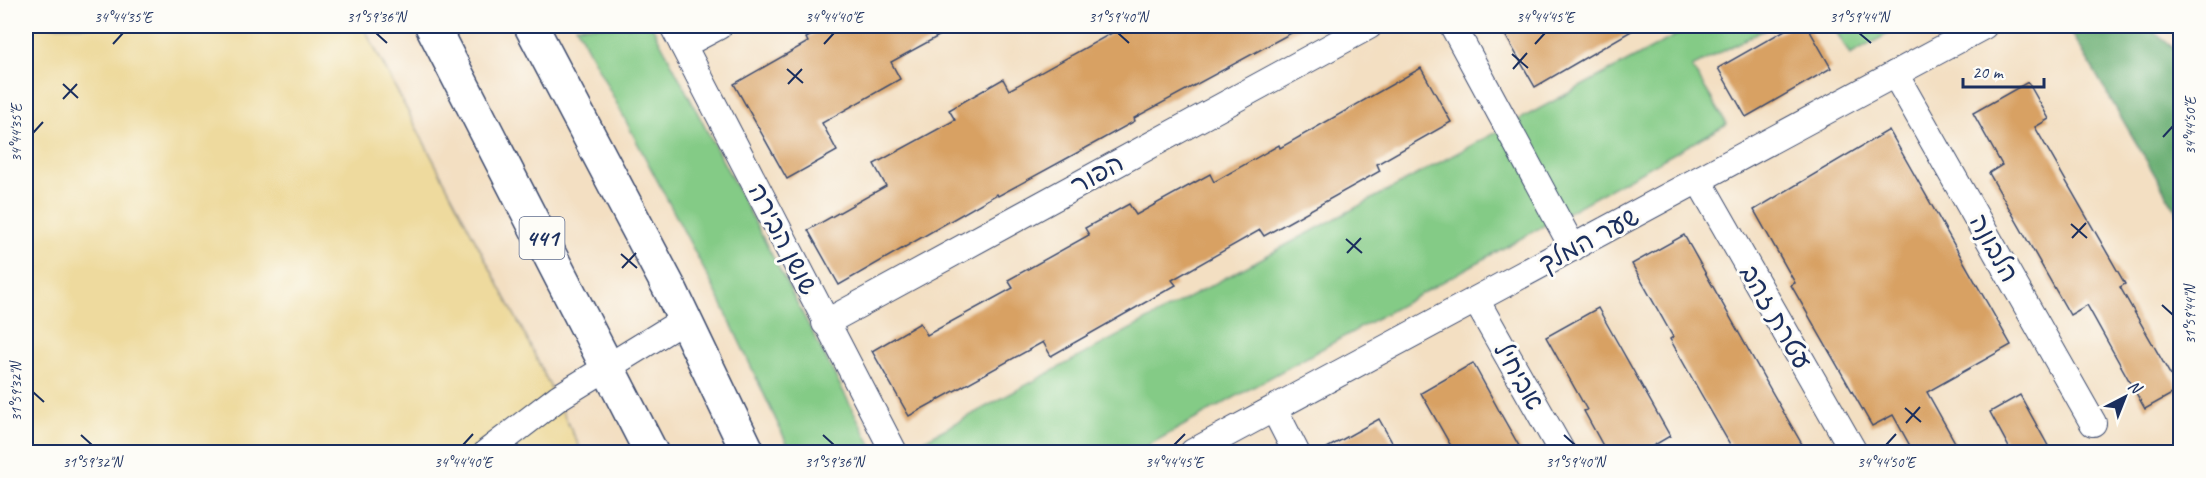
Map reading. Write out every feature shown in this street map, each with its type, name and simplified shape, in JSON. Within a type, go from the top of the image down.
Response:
[{"type":"main road","name":"441","points":[[432,26],[651,453]]},
{"type":"main road","points":[[531,26],[684,320],[748,453]]},
{"type":"street","points":[[678,35],[719,26]]},
{"type":"street","name":"הפור","points":[[825,323],[1369,26]]},
{"type":"street","points":[[1453,26],[1573,248]]},
{"type":"street","name":"שער המלך","points":[[1193,453],[1984,26]]},
{"type":"street","name":"שושן הבירה","points":[[678,35],[894,453]]},
{"type":"street","name":"הלבונה","points":[[1895,74],[2093,423]]},
{"type":"street","name":"עטרת זהב","points":[[1699,181],[1854,453]]},
{"type":"street","name":"אביחיל","points":[[1476,300],[1562,453]]},
{"type":"street","points":[[487,452],[559,397],[684,320]]},
{"type":"street","points":[[1274,409],[1296,453]]},
{"type":"green space","points":[[576,26],[652,26],[875,452],[791,452],[719,298]]},
{"type":"green space","points":[[1693,26],[1771,26],[1692,67],[1727,124],[1136,452],[920,452],[915,445]]},
{"type":"green space","points":[[1833,26],[1902,26],[1850,55]]},
{"type":"green space","points":[[2073,26],[2146,26],[2180,53],[2180,218],[2069,28]]},
{"type":"sand","points":[[26,26],[363,26],[524,333],[582,452],[26,452]]},
{"type":"building","points":[[828,26],[957,26],[891,62],[900,79],[822,123],[837,151],[787,179],[734,84],[808,42],[806,38]]},
{"type":"building","points":[[1108,26],[1304,26],[1134,118],[1135,121],[1075,154],[998,196],[997,194],[839,285],[808,230],[886,186],[874,164],[955,120],[949,110],[1003,79],[1009,90],[1112,33]]},
{"type":"building","points":[[1500,26],[1640,26],[1535,87]]},
{"type":"building","points":[[1792,26],[1807,26],[1831,68],[1746,117],[1718,68]]},
{"type":"building","points":[[1421,68],[1451,122],[1377,164],[1380,171],[1264,236],[1260,230],[1172,280],[1176,285],[1051,356],[1043,342],[909,416],[872,351],[920,323],[927,335],[1013,288],[1008,280],[1089,235],[1085,228],[1129,204],[1136,215],[1210,174],[1214,182],[1279,145],[1280,148]]},
{"type":"building","points":[[2028,82],[2049,119],[2035,127],[2125,284],[2120,287],[2179,390],[2145,409],[2087,305],[2070,315],[1989,173],[2002,165],[1973,113]]},
{"type":"building","points":[[1889,130],[2011,345],[1927,392],[1961,453],[1914,453],[1893,415],[1872,426],[1791,285],[1795,283],[1754,210]]},
{"type":"building","points":[[1684,235],[1807,453],[1735,453],[1701,394],[1670,339],[1673,337],[1632,264]]},
{"type":"building","points":[[1598,308],[1670,436],[1641,453],[1607,453],[1584,411],[1587,410],[1546,337]]},
{"type":"building","points":[[1473,363],[1523,453],[1455,453],[1421,393]]},
{"type":"building","points":[[2020,395],[2052,453],[2012,453],[1990,412]]},
{"type":"building","points":[[1379,419],[1398,453],[1318,453]]}]
